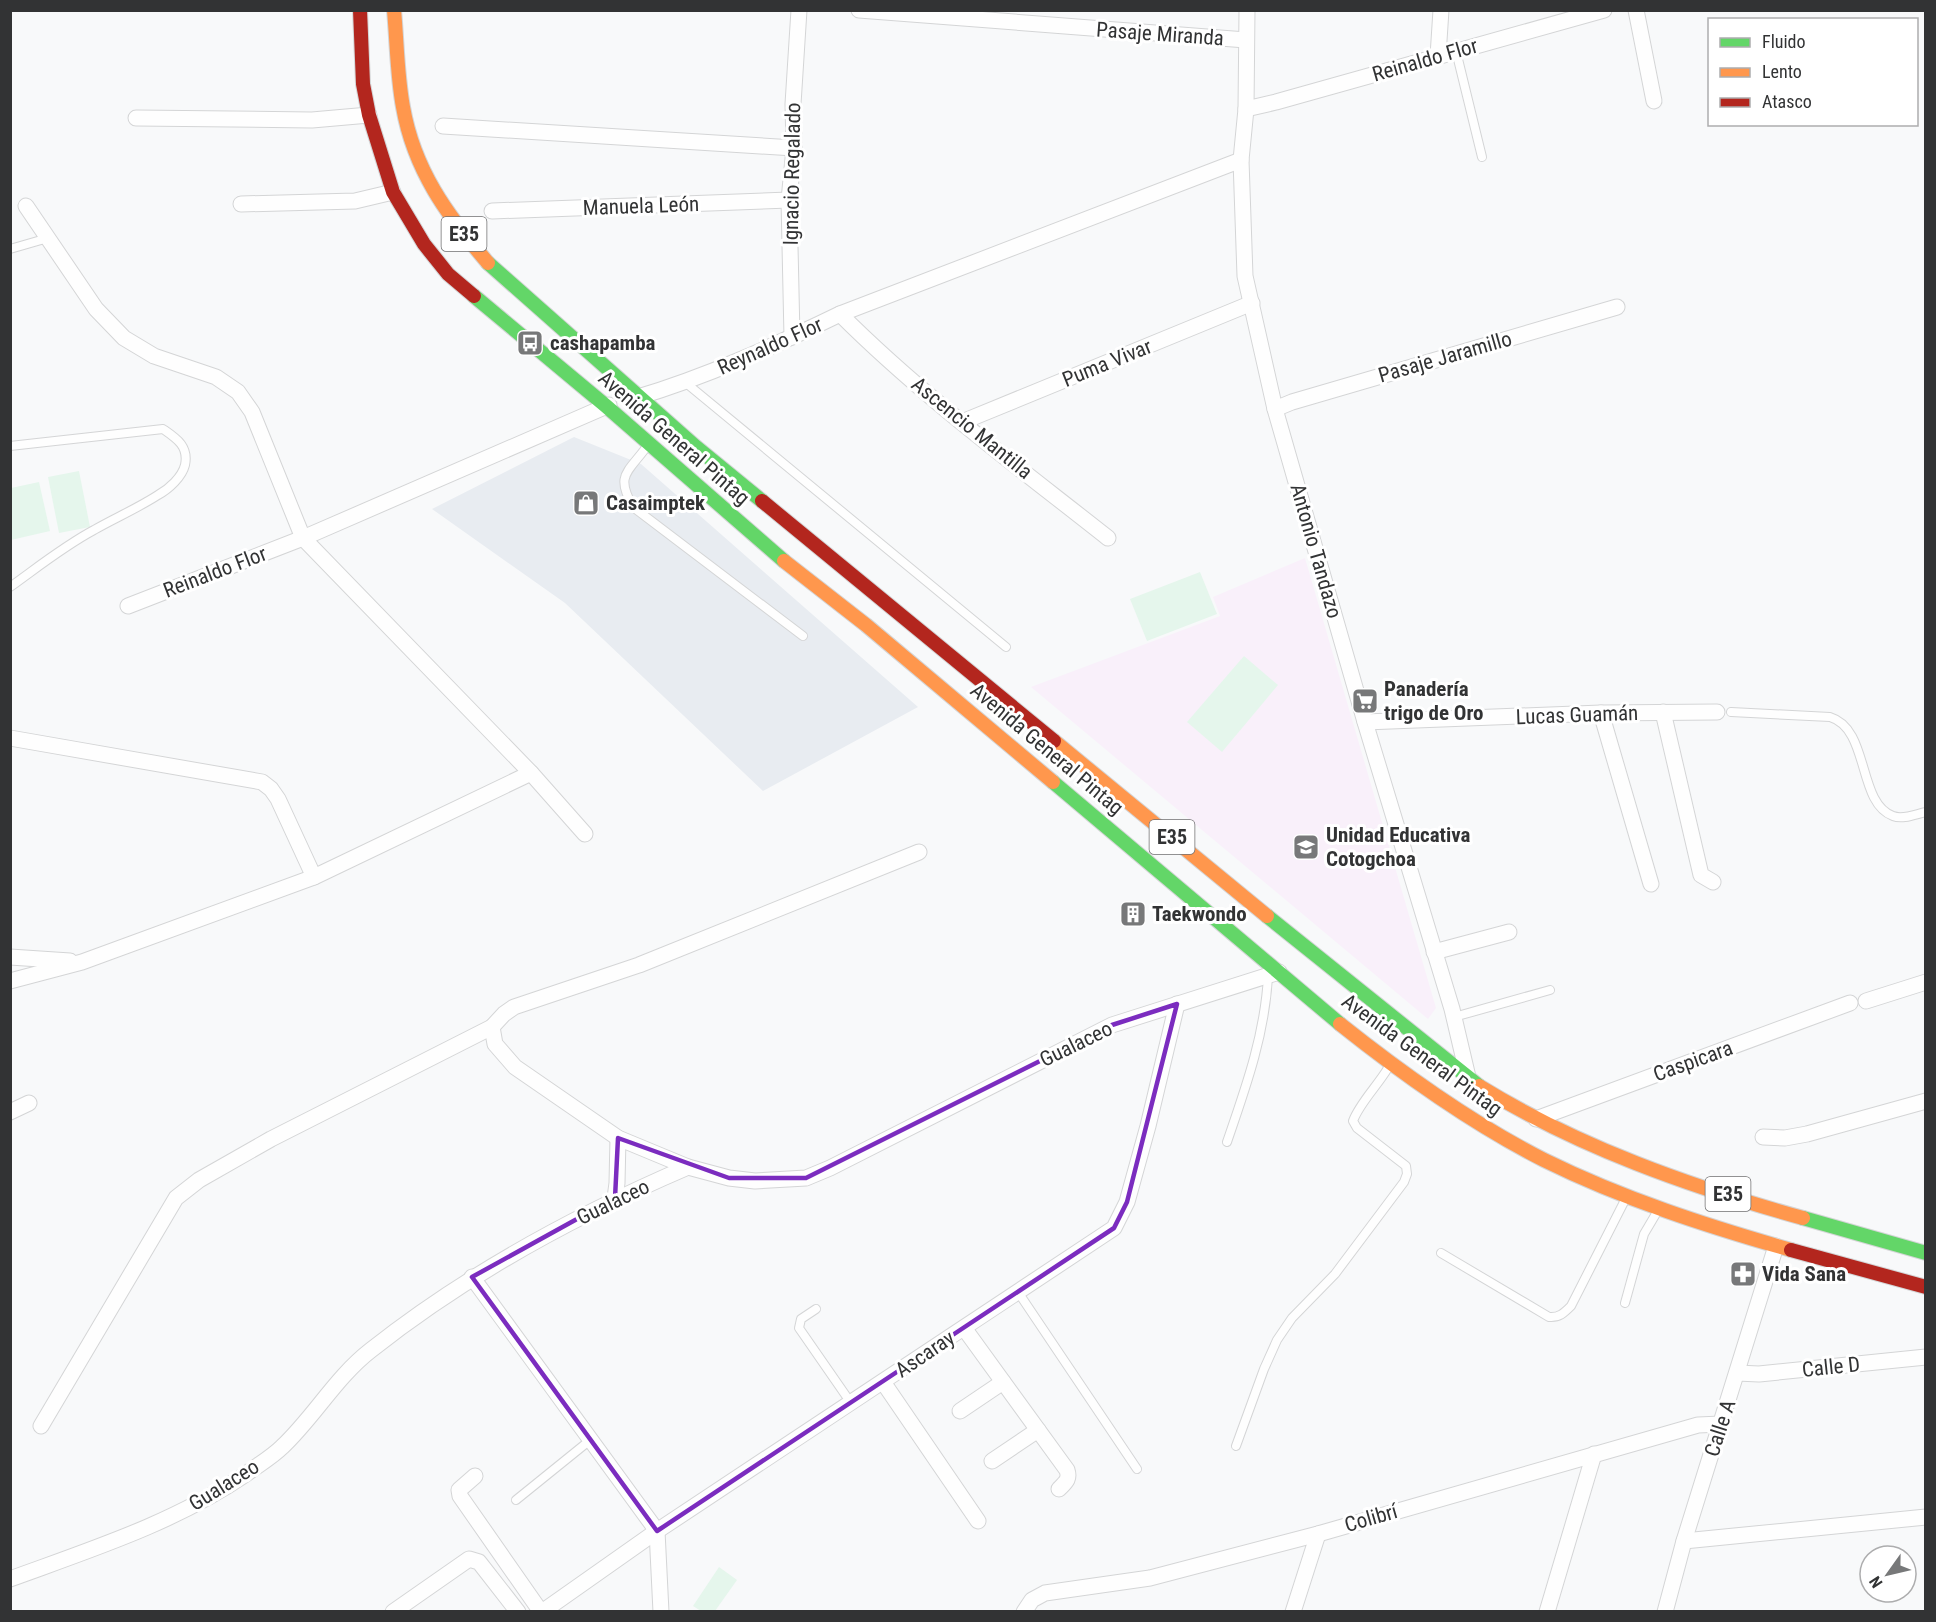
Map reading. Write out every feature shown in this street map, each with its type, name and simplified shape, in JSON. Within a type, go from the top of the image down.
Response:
[{"type":"highway","name":"Avenida General Pintag","points":[[360,10],[363,84],[369,115],[393,192],[424,244],[448,274],[606,406],[652,440],[769,549],[866,625],[1273,974],[1390,1064],[1497,1134],[1545,1160],[1627,1196],[1706,1225],[1926,1287]]},
{"type":"highway","name":"Avenida General Pintag","points":[[394,10],[403,107],[417,155],[433,190],[454,223],[491,267],[640,396],[665,425],[723,469],[1468,1080],[1490,1095],[1536,1119],[1620,1157],[1788,1214],[1926,1253]]},
{"type":"street","name":"Ignacio Regalado","points":[[792,337],[789,200],[794,148],[799,10]]},
{"type":"street","name":"Pasaje Miranda","points":[[859,10],[1246,40]]},
{"type":"street","name":"Antonio Tandazo","points":[[1247,10],[1246,109],[1241,160],[1245,276],[1275,409],[1365,722],[1454,1017],[1468,1080]]},
{"type":"street","points":[[1438,56],[1441,10]]},
{"type":"street","name":"Reinaldo Flor","points":[[1246,109],[1604,10]]},
{"type":"street","points":[[1636,10],[1654,101]]},
{"type":"street","points":[[136,118],[312,120],[369,115]]},
{"type":"street","points":[[443,126],[794,148]]},
{"type":"street","name":"Reynaldo Flor","points":[[303,538],[606,406],[686,383],[840,314],[1241,160]]},
{"type":"street","points":[[241,204],[356,201],[393,192]]},
{"type":"street","name":"Manuela León","points":[[492,212],[789,200]]},
{"type":"street","points":[[27,206],[96,309],[124,338],[154,356],[216,377],[238,392],[252,412],[303,538],[531,773],[585,834]]},
{"type":"street","name":"Puma Vivar","points":[[962,422],[1252,303]]},
{"type":"street","name":"Pasaje Jaramillo","points":[[1275,409],[1617,307]]},
{"type":"street","name":"Ascencio Mantilla","points":[[840,314],[962,422],[1108,538]]},
{"type":"street","name":"Reinaldo Flor","points":[[128,606],[303,538]]},
{"type":"street","points":[[1663,712],[1701,875],[1713,882]]},
{"type":"street","name":"Lucas Guamán","points":[[1365,722],[1600,713],[1724,712]]},
{"type":"street","points":[[1600,713],[1651,884]]},
{"type":"street","points":[[10,738],[262,782],[278,799],[314,877]]},
{"type":"street","points":[[10,981],[82,962],[314,877],[531,773]]},
{"type":"street","points":[[41,1426],[176,1198],[199,1180],[272,1139],[492,1027],[504,1014],[531,1000],[639,965],[919,852]]},
{"type":"street","points":[[1434,952],[1509,932]]},
{"type":"street","points":[[10,957],[82,962]]},
{"type":"street","name":"Gualaceo","points":[[10,1579],[134,1534],[196,1504],[244,1475],[282,1448],[362,1358],[472,1277],[615,1198],[688,1167],[746,1180],[806,1178],[1112,1025],[1273,974]]},
{"type":"street","points":[[1866,1001],[1926,982]]},
{"type":"street","name":"Caspicara","points":[[1536,1119],[1850,1003]]},
{"type":"street","name":"Ascaray","points":[[542,1611],[657,1531],[1114,1228],[1122,1214],[1148,1126],[1177,1004]]},
{"type":"street","points":[[492,1027],[495,1044],[514,1067],[618,1138],[688,1167]]},
{"type":"street","points":[[10,1112],[29,1103]]},
{"type":"street","points":[[1763,1137],[1785,1138],[1807,1134],[1922,1105]]},
{"type":"street","points":[[615,1198],[618,1138]]},
{"type":"street","name":"Calle A","points":[[1665,1611],[1684,1541],[1776,1246]]},
{"type":"street","points":[[472,1277],[657,1531],[661,1611]]},
{"type":"street","points":[[964,1328],[1069,1476],[1059,1489]]},
{"type":"street","name":"Calle D","points":[[1737,1373],[1759,1374],[1926,1357]]},
{"type":"street","points":[[883,1382],[978,1521]]},
{"type":"street","points":[[960,1411],[1003,1382]]},
{"type":"street","name":"Colibrí","points":[[1024,1611],[1032,1600],[1045,1593],[1150,1578],[1318,1534],[1698,1425],[1721,1424]]},
{"type":"street","points":[[992,1461],[1038,1430]]},
{"type":"street","points":[[1547,1611],[1594,1454]]},
{"type":"street","points":[[475,1476],[459,1490],[460,1496],[542,1611]]},
{"type":"street","points":[[1684,1541],[1926,1517]]},
{"type":"street","points":[[1293,1611],[1318,1534]]},
{"type":"street","points":[[393,1611],[468,1559],[474,1559],[479,1562],[518,1611]]},
{"type":"lane","points":[[1456,51],[1482,157]]},
{"type":"lane","points":[[10,249],[48,237]]},
{"type":"lane","points":[[686,383],[1006,647]]},
{"type":"lane","points":[[10,587],[92,531],[159,495],[174,483],[185,466],[184,450],[180,440],[162,429],[11,444]]},
{"type":"lane","points":[[652,440],[624,477],[624,489],[633,507],[803,636]]},
{"type":"lane","points":[[1724,712],[1830,717],[1839,720],[1850,732],[1868,784],[1881,808],[1893,816],[1902,817],[1926,812]]},
{"type":"lane","points":[[1227,1142],[1262,1030],[1273,974]]},
{"type":"lane","points":[[1454,1017],[1550,990]]},
{"type":"lane","points":[[1236,1446],[1277,1340],[1292,1318],[1335,1274],[1404,1182],[1407,1174],[1406,1166],[1357,1128],[1353,1121],[1356,1111],[1377,1086],[1390,1064]]},
{"type":"lane","points":[[1442,1253],[1549,1317],[1555,1317],[1571,1306],[1627,1196]]},
{"type":"lane","points":[[1625,1303],[1644,1234],[1659,1208]]},
{"type":"lane","points":[[1018,1292],[1137,1469]]},
{"type":"lane","points":[[816,1309],[801,1319],[799,1328],[851,1403]]},
{"type":"lane","points":[[516,1500],[589,1440]]},
{"type":"highlighted area","points":[[1177,1004],[1127,1202],[1114,1228],[657,1531],[472,1277],[615,1198],[618,1138],[729,1178],[806,1178],[1112,1025]]},
{"type":"shaded area","points":[[574,437],[641,464],[918,707],[763,791],[565,603],[432,509]]},
{"type":"shaded area","points":[[79,471],[90,527],[59,533],[48,477]]},
{"type":"shaded area","points":[[39,482],[50,531],[11,540],[11,488]]},
{"type":"shaded area","name":"Unidad Educativa Cotogchoa","points":[[1305,558],[1436,1008],[1428,1019],[1031,687],[1220,616],[1213,597]]},
{"type":"shaded area","points":[[1200,572],[1217,614],[1147,641],[1130,599]]},
{"type":"shaded area","points":[[1244,656],[1278,685],[1222,752],[1187,722]]},
{"type":"shaded area","points":[[719,1567],[737,1580],[715,1611],[701,1611],[693,1606]]},
{"type":"traffic: fast","points":[[488,263],[696,447],[762,501]]},
{"type":"traffic: fast","points":[[474,296],[606,406],[784,561]]},
{"type":"traffic: fast","points":[[1053,782],[1340,1024]]},
{"type":"traffic: fast","points":[[1267,916],[1479,1086]]},
{"type":"traffic: fast","points":[[1803,1218],[1926,1253]]},
{"type":"traffic: slow","points":[[394,10],[401,95],[415,151],[434,191],[488,263]]},
{"type":"traffic: slow","points":[[784,561],[866,625],[1053,782]]},
{"type":"traffic: slow","points":[[1054,741],[1267,916]]},
{"type":"traffic: slow","points":[[1340,1024],[1439,1097],[1490,1130],[1544,1160],[1666,1211],[1791,1250]]},
{"type":"traffic: slow","points":[[1479,1086],[1556,1128],[1636,1163],[1719,1193],[1803,1218]]},
{"type":"traffic: jam","points":[[360,10],[363,84],[369,115],[393,192],[424,244],[448,274],[474,296]]},
{"type":"traffic: jam","points":[[762,501],[1054,741]]},
{"type":"traffic: jam","points":[[1791,1250],[1926,1287]]},
{"type":"place","name":"cashapamba","points":[[530,343]]},
{"type":"place","name":"Casaimptek","points":[[586,503]]},
{"type":"place","name":"Panadería trigo de Oro","points":[[1365,701]]},
{"type":"place","name":"Unidad Educativa Cotogchoa","points":[[1306,847]]},
{"type":"place","name":"Taekwondo","points":[[1133,914]]},
{"type":"place","name":"Vida Sana","points":[[1743,1274]]}]
